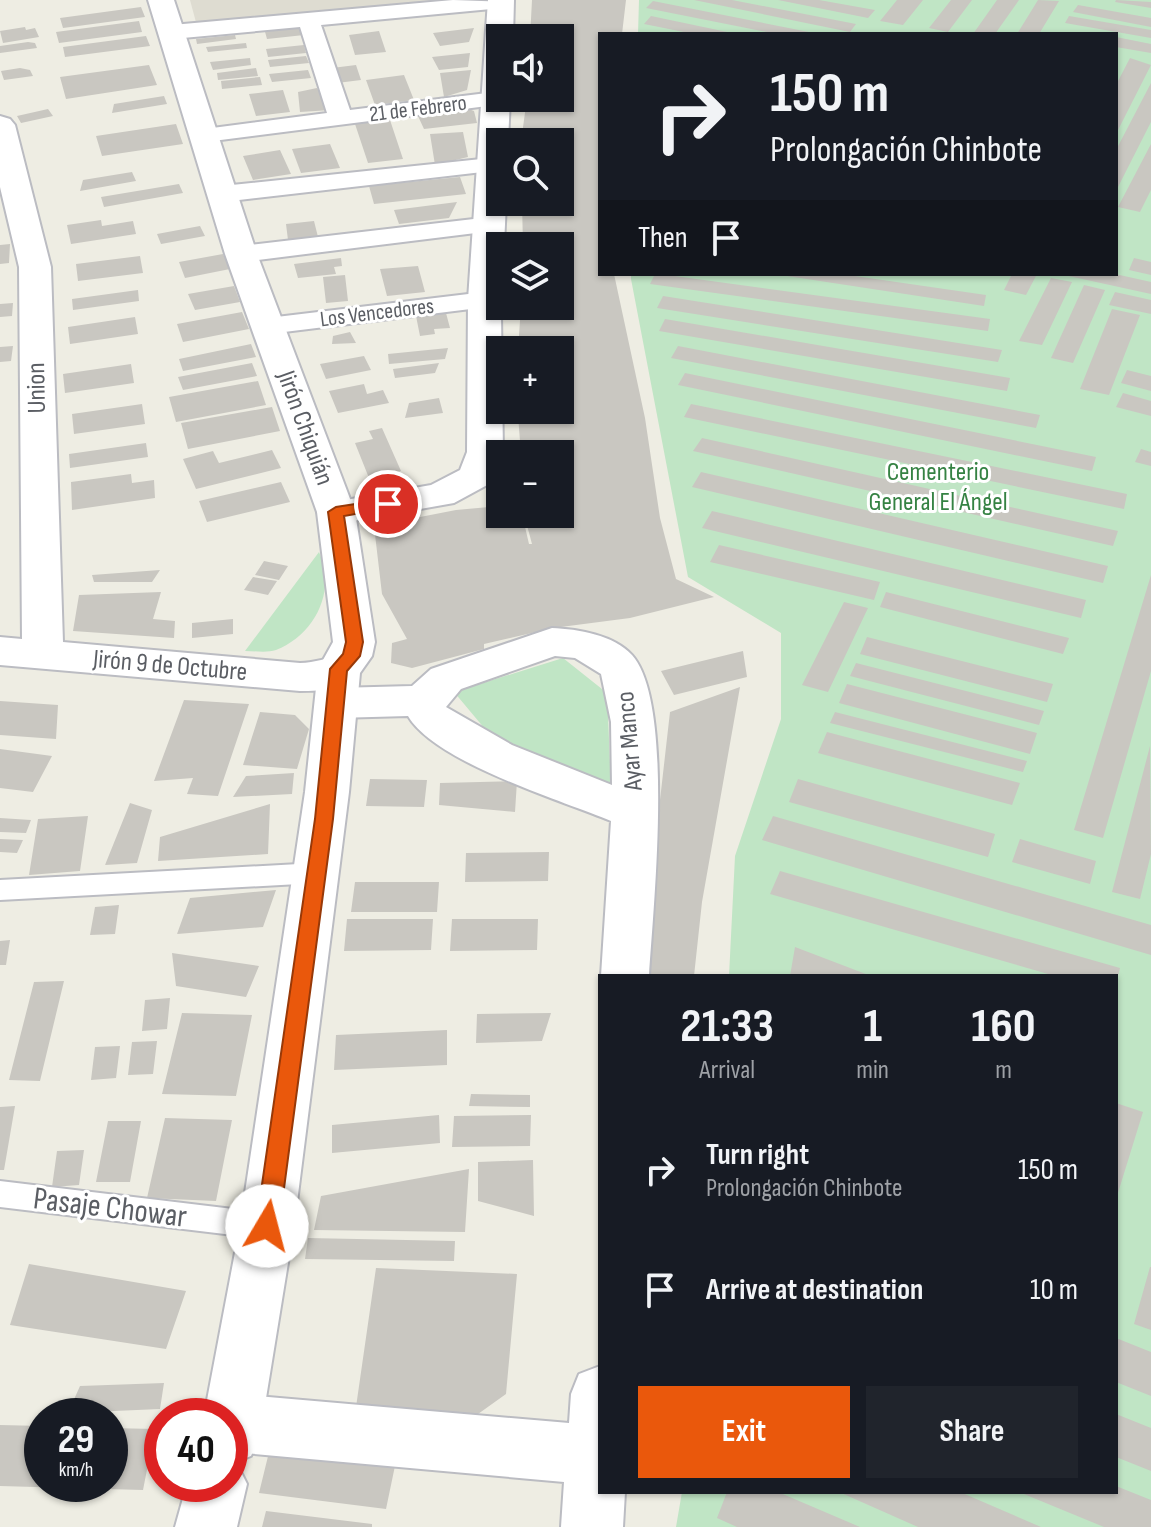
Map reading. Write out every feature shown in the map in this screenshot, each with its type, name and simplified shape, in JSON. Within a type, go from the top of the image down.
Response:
[{"type":"street","points":[[166,16],[309,20],[501,1],[500,24]]},
{"type":"street","name":"Jirón Chiquián","points":[[166,16],[241,254],[336,512],[354,642],[337,686],[317,873],[267,1226],[237,1398]]},
{"type":"street","name":"21 de Febrero","points":[[309,20],[320,64],[341,118]]},
{"type":"street","name":"21 de Febrero","points":[[205,135],[486,100]]},
{"type":"street","name":"Union","points":[[0,125],[12,216],[35,267],[43,655]]},
{"type":"street","points":[[222,194],[486,166]]},
{"type":"street","points":[[336,512],[441,495],[476,476],[485,452],[485,300],[491,216]]},
{"type":"street","points":[[241,254],[491,225]]},
{"type":"street","name":"Los Vencedores","points":[[268,326],[485,300]]},
{"type":"street","name":"Ayar Manco","points":[[423,701],[446,679],[552,642],[570,642],[596,651],[619,667],[630,687],[635,812],[625,974]]},
{"type":"street","name":"Jirón 9 de Octubre","points":[[0,651],[319,677],[337,686]]},
{"type":"street","points":[[337,686],[423,701],[428,715],[434,720],[480,747],[635,812]]},
{"type":"street","points":[[592,1527],[598,1424]]},
{"type":"street","points":[[248,1430],[596,1455]]},
{"type":"street","points":[[206,1527],[212,1502]]},
{"type":"lane","points":[[0,890],[317,873]]},
{"type":"lane","name":"Pasaje Chowar","points":[[0,1194],[267,1226]]},
{"type":"shaded area","points":[[190,0],[480,0],[197,26]]},
{"type":"green space","name":"Cementerio General El Ángel","points":[[639,0],[1151,0],[1151,1527],[676,1527],[682,1494],[1118,1494],[1118,974],[729,974],[735,856],[781,719],[781,633],[688,577],[631,279],[631,276],[1118,276],[1118,32],[638,32]]},
{"type":"green space","points":[[319,552],[324,567],[324,596],[311,622],[302,634],[276,650],[245,651]]},
{"type":"green space","points":[[563,658],[607,693],[611,785],[490,735],[454,692]]},
{"type":"building","points":[[532,0],[626,0],[622,32],[598,32],[598,276],[614,276],[645,418],[660,518],[676,579],[714,597],[630,618],[553,628],[484,644],[484,649],[412,668],[391,663],[392,643],[407,639],[382,594],[374,526],[486,507],[486,528],[525,528],[529,544],[532,544],[528,528],[574,528],[574,440],[520,440],[518,424],[574,424],[574,336],[519,336],[520,320],[574,320],[574,232],[523,232],[522,216],[574,216],[574,128],[523,128],[525,112],[574,112],[574,24],[531,24]]},
{"type":"building","points":[[694,0],[732,0],[856,24],[850,32]]},
{"type":"building","points":[[778,0],[819,0],[875,10],[868,18]]},
{"type":"building","points":[[897,0],[923,0],[903,25],[880,21]]},
{"type":"building","points":[[951,0],[972,0],[948,32],[929,28]]},
{"type":"building","points":[[997,0],[1019,0],[996,32],[974,32]]},
{"type":"building","points":[[1038,0],[1059,1],[1040,32],[1018,32]]},
{"type":"building","points":[[653,1],[809,32],[767,32],[646,8]]},
{"type":"building","points":[[1115,2],[1151,2],[1151,8]]},
{"type":"building","points":[[1078,5],[1151,18],[1151,27],[1073,12]]},
{"type":"building","points":[[141,7],[145,17],[63,28],[60,18]]},
{"type":"building","points":[[651,16],[727,32],[684,32],[644,24]]},
{"type":"building","points":[[1069,16],[1151,30],[1151,38],[1118,32],[1065,23]]},
{"type":"building","points":[[139,21],[142,32],[59,43],[56,32]]},
{"type":"building","points":[[301,24],[304,35],[267,39],[264,28]]},
{"type":"building","points":[[25,27],[26,30],[35,28],[39,37],[3,43],[0,31]]},
{"type":"building","points":[[474,28],[469,42],[440,46],[433,33]]},
{"type":"building","points":[[379,31],[386,52],[355,55],[349,35]]},
{"type":"building","points":[[235,35],[236,39],[197,44],[196,39]]},
{"type":"building","points":[[146,36],[150,46],[65,57],[63,47]]},
{"type":"building","points":[[1118,37],[1151,44],[1151,53],[1118,47]]},
{"type":"building","points":[[35,43],[37,48],[0,53],[0,46]]},
{"type":"building","points":[[246,43],[247,48],[208,52],[206,47]]},
{"type":"building","points":[[304,45],[306,53],[268,57],[266,49]]},
{"type":"building","points":[[470,53],[468,67],[439,70],[432,57]]},
{"type":"building","points":[[306,56],[309,63],[270,67],[268,60]]},
{"type":"building","points":[[250,58],[251,65],[213,70],[210,62]]},
{"type":"building","points":[[1130,58],[1151,65],[1118,130],[1118,81]]},
{"type":"building","points":[[149,65],[157,85],[66,99],[60,77]]},
{"type":"building","points":[[356,65],[361,80],[337,83],[332,68]]},
{"type":"building","points":[[256,68],[258,76],[218,80],[217,73]]},
{"type":"building","points":[[30,70],[33,76],[4,80],[1,71]]},
{"type":"building","points":[[308,70],[311,78],[272,82],[269,74]]},
{"type":"building","points":[[471,70],[467,90],[444,97],[440,73]]},
{"type":"building","points":[[404,75],[414,100],[375,105],[366,80]]},
{"type":"building","points":[[260,77],[262,85],[222,89],[221,81]]},
{"type":"building","points":[[1151,83],[1151,122],[1118,187],[1118,146]]},
{"type":"building","points":[[317,88],[331,110],[300,112],[298,92]]},
{"type":"building","points":[[283,90],[290,112],[256,116],[249,94]]},
{"type":"building","points":[[164,96],[167,104],[112,113],[114,104]]},
{"type":"building","points":[[463,107],[474,111],[477,123],[424,129],[417,114]]},
{"type":"building","points":[[48,109],[53,116],[21,123],[17,116]]},
{"type":"building","points":[[389,117],[403,159],[368,163],[354,121]]},
{"type":"building","points":[[176,124],[183,144],[102,156],[96,136]]},
{"type":"building","points":[[463,132],[468,157],[435,165],[430,134]]},
{"type":"building","points":[[330,144],[340,168],[301,173],[292,149]]},
{"type":"building","points":[[1151,144],[1151,190],[1140,212],[1118,207]]},
{"type":"building","points":[[280,150],[291,174],[253,180],[243,156]]},
{"type":"building","points":[[132,172],[136,181],[80,191],[83,180]]},
{"type":"building","points":[[460,177],[466,194],[374,204],[369,186]]},
{"type":"building","points":[[179,184],[183,193],[104,207],[101,197]]},
{"type":"building","points":[[457,202],[449,218],[399,224],[394,210]]},
{"type":"building","points":[[101,220],[102,226],[133,221],[136,234],[71,244],[67,225]]},
{"type":"building","points":[[314,221],[318,237],[288,240],[286,224]]},
{"type":"building","points":[[200,226],[205,236],[161,244],[157,234]]},
{"type":"building","points":[[10,244],[9,263],[0,264],[0,245]]},
{"type":"building","points":[[223,254],[230,269],[185,278],[179,262]]},
{"type":"building","points":[[140,256],[143,273],[78,281],[76,264]]},
{"type":"building","points":[[341,258],[342,266],[334,267],[336,274],[298,278],[294,264]]},
{"type":"building","points":[[1134,258],[1151,262],[1151,275],[1129,270]]},
{"type":"building","points":[[418,266],[425,292],[387,296],[380,269]]},
{"type":"building","points":[[345,275],[348,301],[326,303],[323,277]]},
{"type":"building","points":[[1118,275],[1151,282],[1151,294],[1069,276]]},
{"type":"building","points":[[654,276],[675,276],[990,319],[988,331],[650,284]]},
{"type":"building","points":[[787,276],[855,276],[986,295],[984,306]]},
{"type":"building","points":[[1011,276],[1036,276],[1026,295],[1004,290]]},
{"type":"building","points":[[1051,278],[1072,282],[1042,345],[1019,341]]},
{"type":"building","points":[[1084,285],[1105,290],[1073,363],[1051,358]]},
{"type":"building","points":[[234,286],[240,302],[195,310],[188,294]]},
{"type":"building","points":[[138,290],[139,301],[73,310],[72,299]]},
{"type":"building","points":[[1115,292],[1151,300],[1151,314],[1109,305]]},
{"type":"building","points":[[663,296],[1002,350],[998,362],[657,308]]},
{"type":"building","points":[[13,303],[12,316],[0,317],[0,304]]},
{"type":"building","points":[[1112,309],[1140,315],[1109,395],[1080,389]]},
{"type":"building","points":[[242,312],[249,329],[183,342],[177,324]]},
{"type":"building","points":[[446,313],[450,328],[434,329],[435,334],[420,336],[416,316]]},
{"type":"building","points":[[135,317],[138,334],[70,344],[68,327]]},
{"type":"building","points":[[665,319],[1010,378],[1007,391],[659,331]]},
{"type":"building","points":[[350,332],[356,343],[332,344],[333,336]]},
{"type":"building","points":[[251,344],[256,357],[183,371],[179,359]]},
{"type":"building","points":[[13,346],[11,361],[0,362],[0,347]]},
{"type":"building","points":[[678,346],[1040,415],[1036,428],[671,358]]},
{"type":"building","points":[[448,348],[445,359],[389,364],[388,354]]},
{"type":"building","points":[[364,356],[371,370],[326,379],[320,364]]},
{"type":"building","points":[[252,363],[257,376],[183,390],[178,377]]},
{"type":"building","points":[[439,363],[435,373],[395,378],[393,369]]},
{"type":"building","points":[[131,364],[134,383],[65,393],[63,374]]},
{"type":"building","points":[[1127,370],[1151,376],[1151,391],[1121,383]]},
{"type":"building","points":[[685,373],[1096,457],[1092,471],[678,385]]},
{"type":"building","points":[[258,381],[266,405],[176,422],[169,397]]},
{"type":"building","points":[[364,384],[367,394],[383,390],[389,403],[338,413],[329,391]]},
{"type":"building","points":[[1123,393],[1151,401],[1151,416],[1116,407]]},
{"type":"building","points":[[439,398],[443,413],[405,418],[409,403]]},
{"type":"building","points":[[142,404],[145,424],[74,434],[72,414]]},
{"type":"building","points":[[691,404],[1127,494],[1124,509],[684,417]]},
{"type":"building","points":[[272,407],[280,431],[188,449],[181,423]]},
{"type":"building","points":[[382,428],[401,471],[369,478],[355,443],[373,439],[369,431]]},
{"type":"building","points":[[702,438],[1118,531],[1113,546],[693,451]]},
{"type":"building","points":[[146,443],[148,457],[70,468],[69,454]]},
{"type":"building","points":[[1141,449],[1151,452],[1151,466],[1135,462]]},
{"type":"building","points":[[272,450],[281,468],[196,489],[183,459],[213,451],[219,463]]},
{"type":"building","points":[[701,472],[1108,566],[1103,583],[692,487]]},
{"type":"building","points":[[131,474],[132,483],[154,480],[155,498],[72,510],[71,482]]},
{"type":"building","points":[[281,482],[290,502],[207,522],[199,501]]},
{"type":"building","points":[[712,511],[1086,600],[1081,618],[702,528]]},
{"type":"building","points":[[719,545],[880,582],[874,600],[710,562]]},
{"type":"building","points":[[264,561],[288,566],[279,580],[255,575]]},
{"type":"building","points":[[160,570],[152,582],[94,582],[92,575]]},
{"type":"building","points":[[1151,575],[1151,671],[1103,838],[1074,830]]},
{"type":"building","points":[[253,577],[277,581],[268,595],[244,590]]},
{"type":"building","points":[[161,592],[153,619],[175,621],[174,638],[73,631],[79,595]]},
{"type":"building","points":[[886,592],[1069,638],[1063,654],[880,607]]},
{"type":"building","points":[[844,602],[868,608],[828,692],[802,685]]},
{"type":"building","points":[[233,619],[233,634],[192,638],[192,623]]},
{"type":"building","points":[[867,637],[1053,684],[1047,702],[860,654]]},
{"type":"building","points":[[743,651],[747,677],[674,695],[661,671]]},
{"type":"building","points":[[856,663],[1044,711],[1039,725],[850,676]]},
{"type":"building","points":[[847,684],[1037,733],[1030,754],[839,703]]},
{"type":"building","points":[[740,687],[702,902],[694,974],[640,974],[670,712]]},
{"type":"building","points":[[184,700],[249,704],[218,796],[187,794],[193,778],[154,781]]},
{"type":"building","points":[[0,701],[58,705],[56,739],[0,735]]},
{"type":"building","points":[[260,712],[295,715],[309,729],[297,769],[243,765]]},
{"type":"building","points":[[835,712],[1027,761],[1023,772],[830,723]]},
{"type":"building","points":[[827,732],[1020,783],[1012,805],[818,753]]},
{"type":"building","points":[[1150,746],[1151,854],[1140,899],[1112,892]]},
{"type":"building","points":[[0,749],[52,756],[33,792],[0,788]]},
{"type":"building","points":[[294,773],[292,794],[233,797],[246,776]]},
{"type":"building","points":[[370,779],[427,780],[424,807],[366,806]]},
{"type":"building","points":[[798,779],[995,834],[988,857],[789,802]]},
{"type":"building","points":[[517,781],[515,812],[439,805],[440,783]]},
{"type":"building","points":[[130,803],[152,810],[137,863],[105,865]]},
{"type":"building","points":[[270,804],[268,854],[158,861],[160,837]]},
{"type":"building","points":[[88,816],[80,871],[29,875],[38,819]]},
{"type":"building","points":[[773,816],[1151,925],[1151,955],[762,840]]},
{"type":"building","points":[[0,818],[31,820],[26,833],[0,832]]},
{"type":"building","points":[[0,839],[23,840],[17,853],[0,852]]},
{"type":"building","points":[[1020,839],[1096,861],[1090,884],[1012,862]]},
{"type":"building","points":[[549,852],[548,881],[465,882],[466,853]]},
{"type":"building","points":[[780,871],[1120,968],[1118,976],[1048,974],[770,894]]},
{"type":"building","points":[[355,882],[439,882],[437,912],[351,912]]},
{"type":"building","points":[[276,890],[263,927],[177,934],[190,898]]},
{"type":"building","points":[[119,905],[115,934],[90,935],[95,907]]},
{"type":"building","points":[[347,919],[433,919],[431,950],[344,951]]},
{"type":"building","points":[[452,919],[538,919],[537,950],[450,951]]},
{"type":"building","points":[[10,940],[6,965],[0,965],[0,941]]},
{"type":"building","points":[[795,947],[866,974],[790,974]]},
{"type":"building","points":[[172,953],[259,966],[246,997],[176,986]]},
{"type":"building","points":[[64,981],[40,1081],[9,1080],[34,982]]},
{"type":"building","points":[[170,998],[167,1029],[142,1031],[145,1000]]},
{"type":"building","points":[[182,1013],[252,1015],[236,1096],[162,1094]]},
{"type":"building","points":[[551,1013],[542,1041],[476,1043],[477,1014]]},
{"type":"building","points":[[447,1030],[447,1065],[334,1070],[336,1035]]},
{"type":"building","points":[[157,1041],[153,1074],[128,1075],[132,1042]]},
{"type":"building","points":[[120,1046],[116,1078],[91,1080],[95,1047]]},
{"type":"building","points":[[471,1094],[530,1095],[530,1107],[469,1106]]},
{"type":"building","points":[[1118,1104],[1143,1112],[1118,1193]]},
{"type":"building","points":[[15,1106],[4,1170],[0,1170],[0,1107]]},
{"type":"building","points":[[439,1115],[440,1143],[332,1153],[332,1125]]},
{"type":"building","points":[[531,1115],[530,1146],[452,1147],[454,1116]]},
{"type":"building","points":[[165,1118],[232,1120],[216,1201],[147,1198]]},
{"type":"building","points":[[108,1121],[141,1121],[130,1182],[96,1182]]},
{"type":"building","points":[[84,1150],[79,1185],[52,1187],[57,1151]]},
{"type":"building","points":[[533,1160],[534,1216],[478,1201],[478,1162]]},
{"type":"building","points":[[469,1169],[465,1232],[314,1230],[321,1196]]},
{"type":"building","points":[[308,1238],[455,1241],[454,1261],[305,1259]]},
{"type":"building","points":[[29,1264],[186,1291],[166,1349],[10,1325]]},
{"type":"building","points":[[1151,1267],[1151,1330],[1134,1324]]},
{"type":"building","points":[[376,1268],[517,1274],[506,1394],[478,1414],[356,1407]]},
{"type":"building","points":[[1118,1339],[1151,1352],[1151,1396],[1118,1383]]},
{"type":"building","points":[[164,1383],[162,1398],[144,1398],[144,1410],[128,1410],[128,1398],[75,1398],[80,1386]]},
{"type":"building","points":[[1118,1415],[1151,1428],[1151,1471],[1118,1458]]},
{"type":"building","points":[[0,1425],[24,1426],[24,1487],[0,1486]]},
{"type":"building","points":[[128,1428],[144,1429],[143,1490],[128,1490]]},
{"type":"building","points":[[271,1444],[396,1461],[386,1509],[259,1493]]},
{"type":"building","points":[[1118,1487],[1151,1500],[1151,1527],[1104,1527],[1024,1494],[1118,1494]]},
{"type":"building","points":[[726,1494],[783,1494],[860,1527],[737,1527],[717,1518]]},
{"type":"building","points":[[844,1494],[965,1494],[1041,1527],[918,1527]]},
{"type":"building","points":[[266,1511],[372,1524],[372,1527],[262,1527]]},
{"type":"route","points":[[267,1226],[324,819],[339,669],[351,656],[354,642],[336,512],[388,504]]}]
